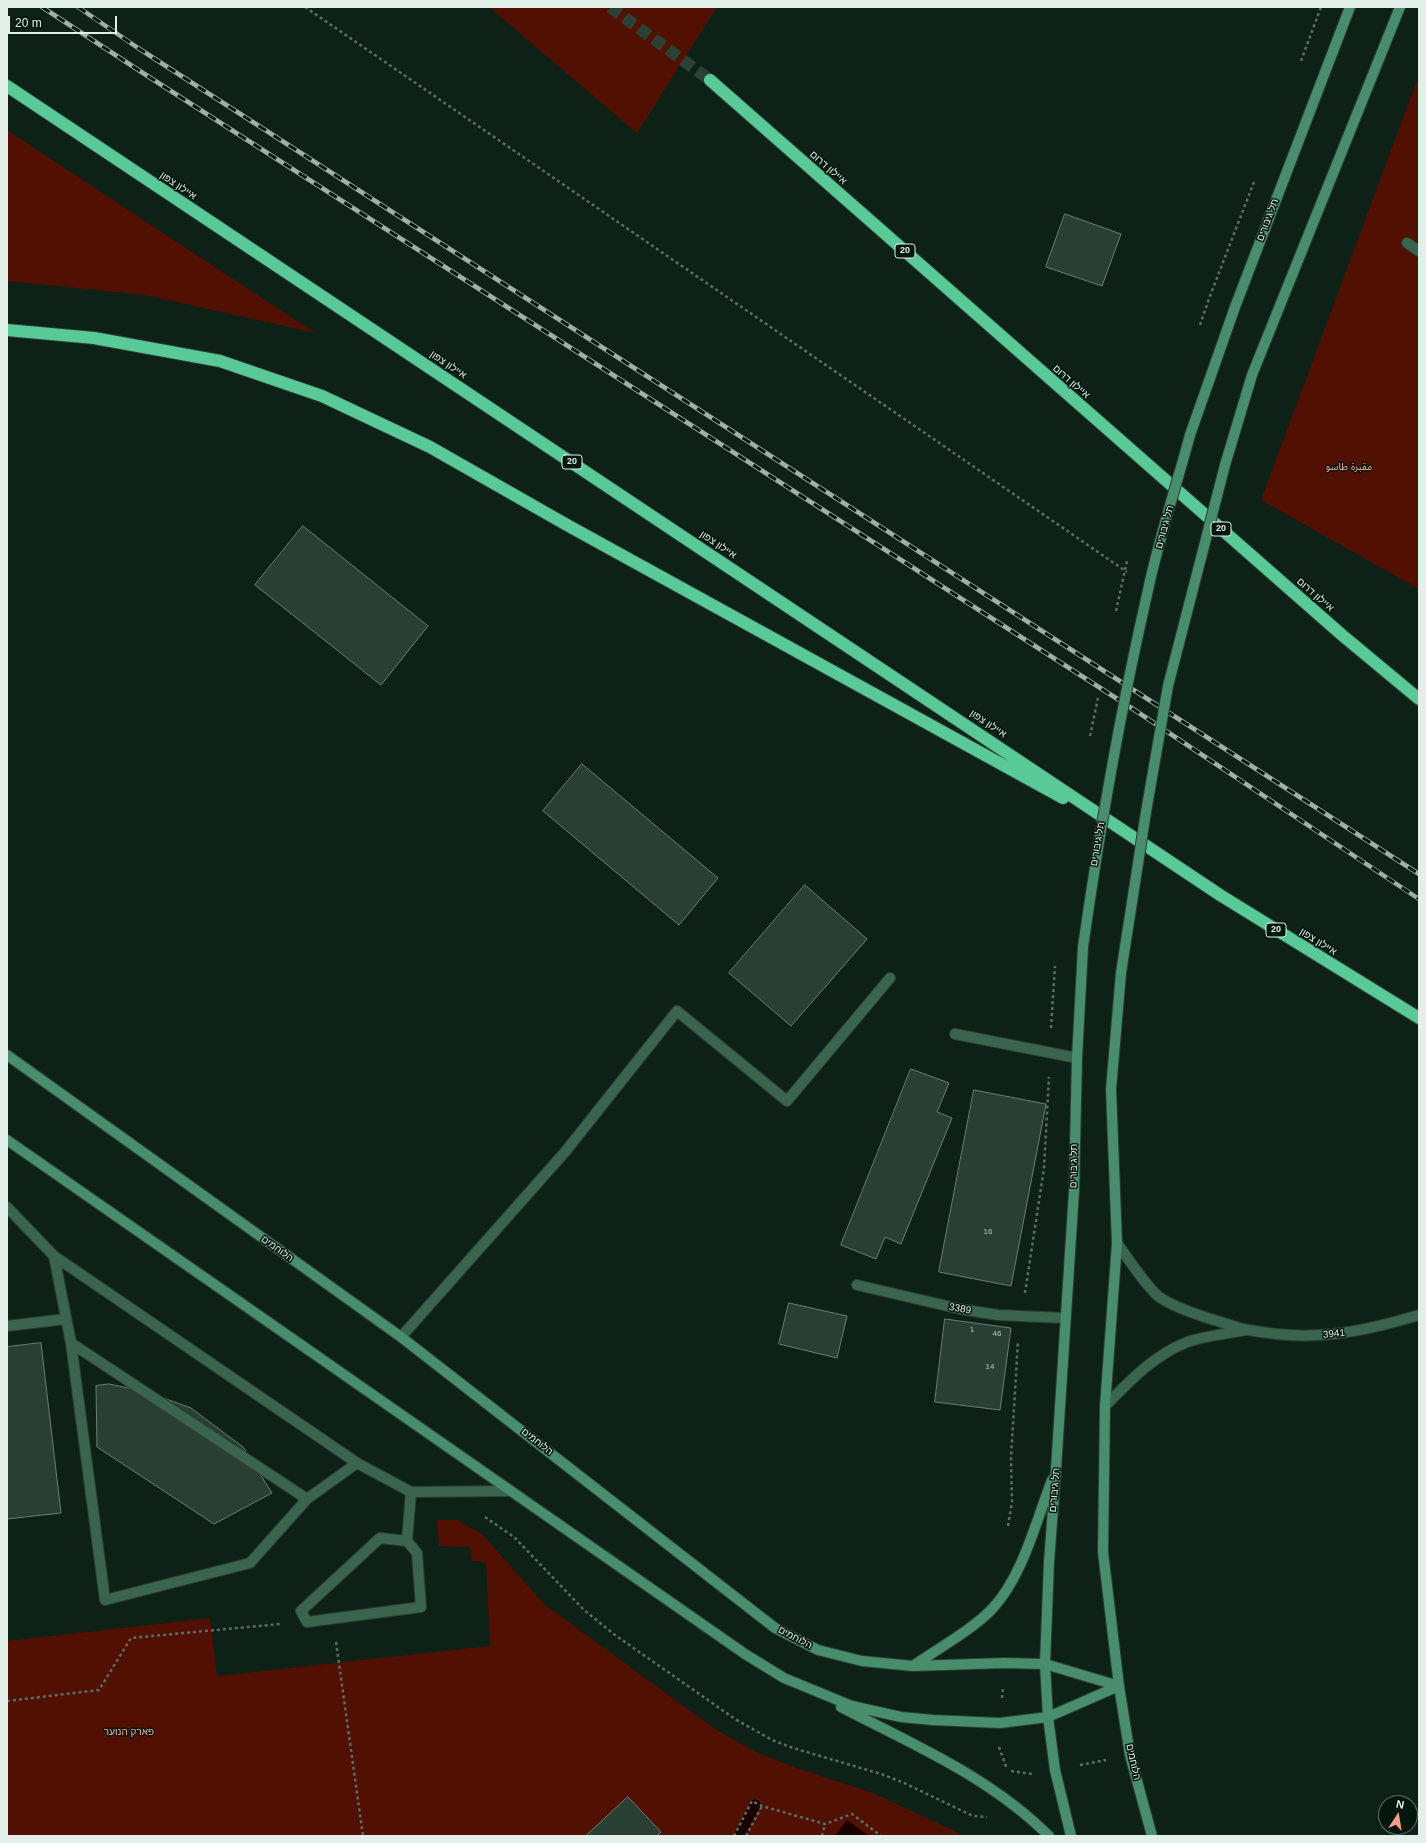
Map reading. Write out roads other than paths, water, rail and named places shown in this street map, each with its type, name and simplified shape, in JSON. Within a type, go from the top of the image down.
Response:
[{"type":"highway","name":"איילון דרום","points":[[710,80],[1336,630],[1419,699]]},
{"type":"highway","name":"איילון צפון","points":[[7,86],[1220,895],[1419,1018]]},
{"type":"highway","points":[[7,330],[94,338],[220,361],[322,396],[430,447],[567,525],[1136,838]]},
{"type":"street","name":"תל גיבורים","points":[[1048,1717],[1045,1664],[1049,1562],[1074,1191],[1077,1058],[1083,947],[1095,861],[1120,722],[1148,588],[1190,435],[1235,307],[1350,7]]},
{"type":"street","points":[[784,1678],[852,1706],[901,1717],[1000,1723],[1048,1717],[1119,1686],[1103,1552],[1105,1406],[1117,1243],[1111,1089],[1121,973],[1146,812],[1168,686],[1225,465],[1252,374],[1400,7]]},
{"type":"street","points":[[1406,243],[1419,251]]},
{"type":"street","points":[[401,1337],[565,1152],[677,1011],[787,1101],[890,978]]},
{"type":"street","points":[[955,1034],[1077,1058]]},
{"type":"street","name":"הלוחמים","points":[[7,1056],[401,1337],[775,1628],[818,1650],[862,1661],[913,1666],[1004,1663],[1045,1664],[1119,1686],[1130,1755],[1152,1836]]},
{"type":"street","points":[[7,1140],[746,1654],[784,1678],[965,1771],[1001,1794],[1029,1816],[1049,1836]]},
{"type":"street","points":[[7,1208],[54,1256],[357,1463],[411,1492],[511,1491]]},
{"type":"street","name":"3941","points":[[1117,1243],[1138,1273],[1159,1296],[1192,1313],[1248,1330],[1295,1336],[1332,1336],[1377,1328],[1419,1316]]},
{"type":"street","points":[[54,1256],[71,1343],[105,1600],[250,1563],[307,1499],[357,1463]]},
{"type":"street","name":"3389","points":[[857,1285],[960,1309],[998,1315],[1065,1318]]},
{"type":"street","points":[[7,1326],[66,1319]]},
{"type":"street","name":"3941","points":[[1105,1406],[1134,1377],[1157,1357],[1186,1342],[1248,1330]]},
{"type":"street","points":[[71,1343],[307,1499]]},
{"type":"street","points":[[913,1666],[963,1632],[991,1610],[1005,1593],[1017,1574],[1056,1468]]},
{"type":"street","points":[[407,1541],[380,1538],[301,1611],[307,1622],[421,1607],[416,1552],[407,1541],[411,1492]]},
{"type":"street","points":[[1048,1717],[1055,1770],[1071,1836]]},
{"type":"waterway","points":[[739,1836],[755,1805]]},
{"type":"tunnel","points":[[610,7],[710,80]]},
{"type":"railway","points":[[42,7],[1133,709],[1419,899]]},
{"type":"railway","points":[[78,7],[138,48],[1419,874]]},
{"type":"park label","name":"مقبرة طاسو","points":[[1349,467]]},
{"type":"park label","name":"פארק הנוער","points":[[129,1732]]}]
